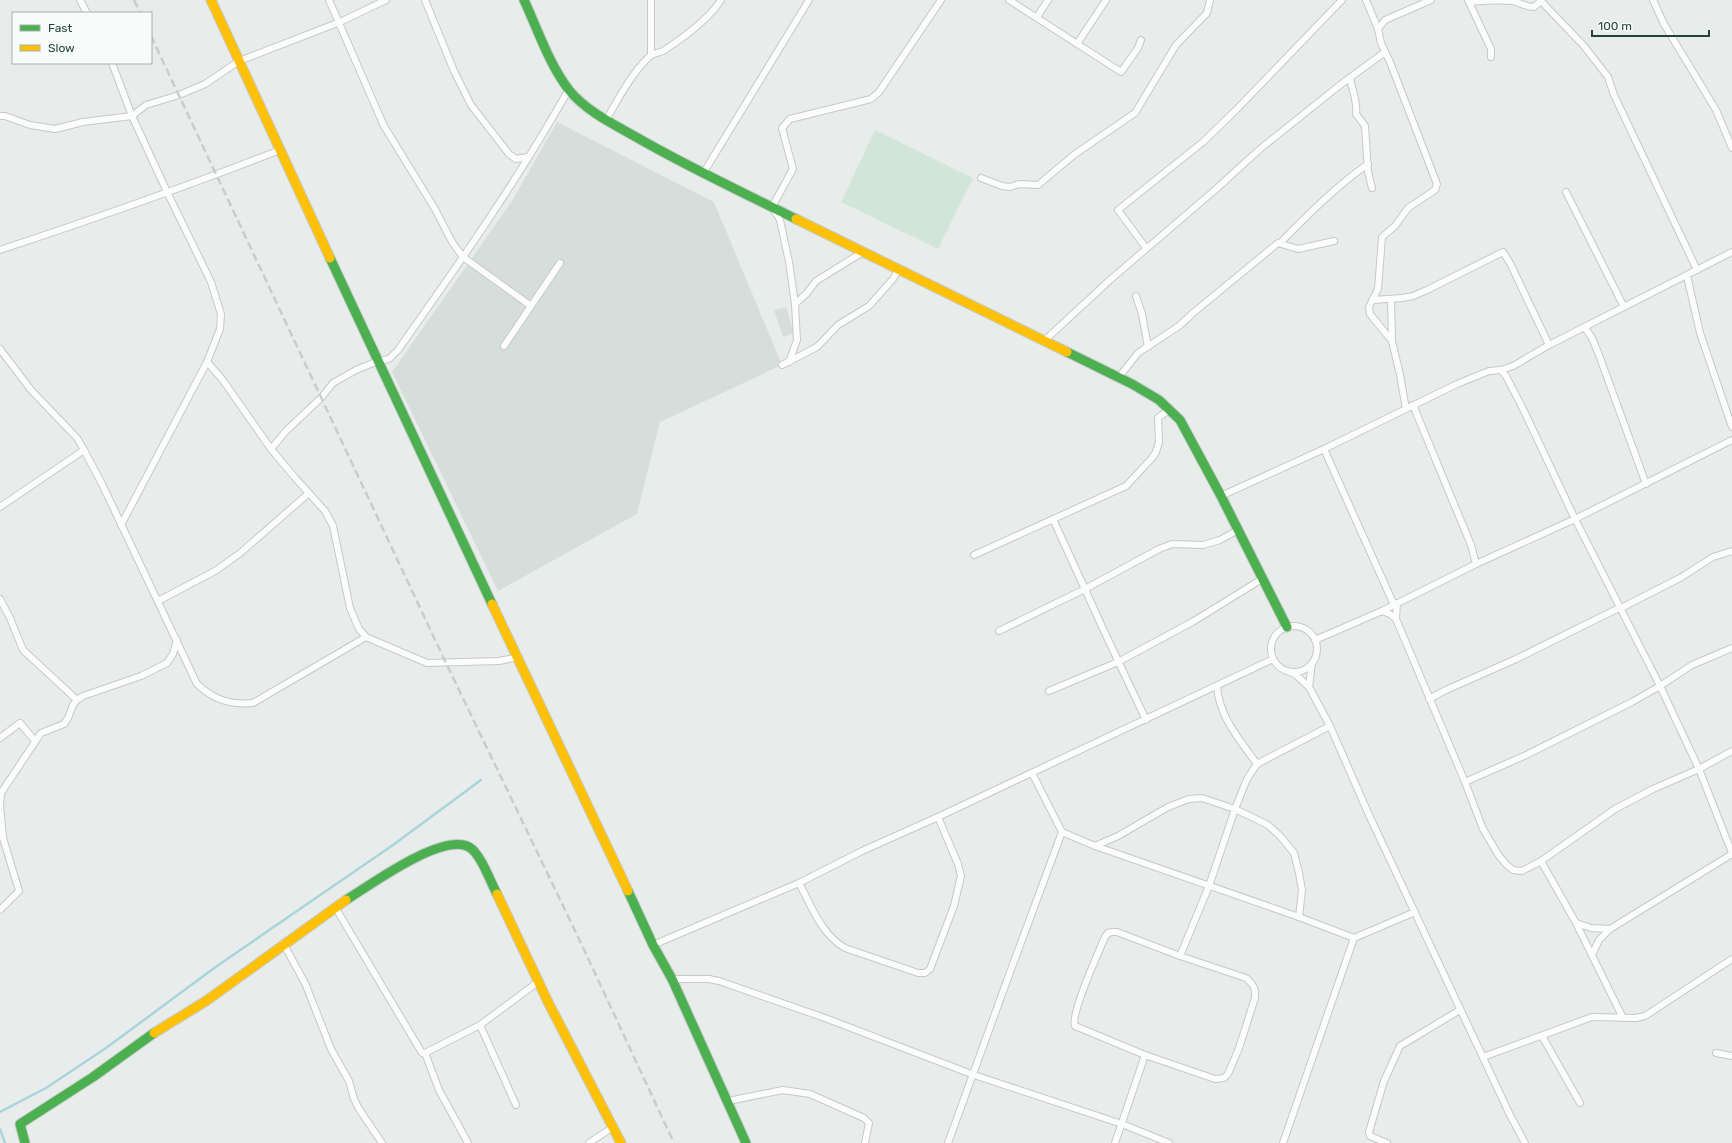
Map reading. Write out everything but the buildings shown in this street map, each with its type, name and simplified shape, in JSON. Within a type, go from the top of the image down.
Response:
[{"type":"street","points":[[80,0],[86,12]]},
{"type":"street","points":[[211,0],[378,361],[519,657],[653,945],[672,979],[746,1143]]},
{"type":"street","points":[[329,0],[340,22],[384,126],[435,209],[452,242],[464,257],[531,306]]},
{"type":"street","points":[[0,116],[5,116],[37,127],[56,129],[82,122],[132,116],[146,105],[179,95],[205,84],[239,61],[340,22],[386,0]]},
{"type":"street","points":[[425,0],[454,71],[471,105],[509,154],[516,159],[528,157]]},
{"type":"street","points":[[524,0],[552,61],[569,89],[578,99],[606,120],[664,153],[1119,378],[1159,400],[1170,409],[1180,420],[1222,496],[1287,627]]},
{"type":"street","points":[[651,0],[651,55]]},
{"type":"street","points":[[606,120],[635,72],[651,55],[662,52],[704,20],[721,0]]},
{"type":"street","points":[[704,172],[809,0]]},
{"type":"street","points":[[772,207],[793,169],[782,128],[785,122],[790,118],[871,100],[879,92],[941,0]]},
{"type":"street","points":[[1009,0],[1121,72],[1138,48],[1141,40]]},
{"type":"street","points":[[1037,17],[1048,0]]},
{"type":"street","points":[[1077,44],[1106,0]]},
{"type":"street","points":[[981,178],[1002,186],[1010,187],[1019,184],[1038,185],[1075,154],[1135,113],[1176,45],[1207,13],[1210,0]]},
{"type":"street","points":[[1146,248],[1118,210],[1203,142],[1342,0]]},
{"type":"street","points":[[1366,0],[1378,29],[1381,43],[1437,184],[1435,190],[1408,208],[1395,226],[1382,236],[1378,289],[1369,307],[1370,314],[1392,341]]},
{"type":"street","points":[[1378,29],[1385,20],[1431,0]]},
{"type":"street","points":[[1653,0],[1664,24],[1716,110],[1732,148]]},
{"type":"street","points":[[1491,57],[1491,49],[1468,1],[1513,1],[1524,6],[1534,7],[1541,1],[1584,46],[1608,77],[1628,125],[1697,270]]},
{"type":"street","points":[[1044,341],[1146,248],[1215,190],[1260,149],[1385,52]]},
{"type":"street","points":[[112,64],[132,116],[168,194],[190,237],[218,301],[221,314],[220,329],[207,362],[121,525]]},
{"type":"street","points":[[1350,78],[1352,92],[1357,107],[1356,114],[1366,126],[1368,172],[1372,188]]},
{"type":"street","points":[[272,449],[286,431],[321,398],[333,383],[356,370],[378,361],[389,359],[398,350],[464,257],[548,126],[569,89]]},
{"type":"street","points":[[0,250],[110,212],[168,194],[280,150]]},
{"type":"street","points":[[1119,378],[1132,359],[1179,326],[1280,243],[1331,193],[1368,164]]},
{"type":"street","points":[[1566,192],[1624,308]]},
{"type":"street","points":[[772,207],[780,220],[796,304],[796,340],[789,362]]},
{"type":"street","points":[[1280,243],[1295,249],[1334,241]]},
{"type":"street","points":[[796,304],[808,293],[816,281],[863,252]]},
{"type":"street","points":[[1372,300],[1402,298],[1426,290],[1503,252],[1510,263],[1549,345]]},
{"type":"street","points":[[1222,496],[1324,449],[1470,378],[1489,371],[1501,370],[1513,366],[1549,345],[1732,252]]},
{"type":"street","points":[[504,346],[560,263]]},
{"type":"street","points":[[782,365],[817,347],[838,325],[869,306],[893,279],[899,269]]},
{"type":"street","points":[[1687,276],[1700,334],[1732,427]]},
{"type":"street","points":[[1136,296],[1142,314],[1148,347]]},
{"type":"street","points":[[1391,299],[1392,341],[1406,409]]},
{"type":"street","points":[[1585,328],[1592,338],[1599,355],[1646,484]]},
{"type":"street","points":[[0,348],[31,390],[77,438],[121,525],[197,684],[205,692],[216,698],[237,705],[253,703],[366,637]]},
{"type":"street","points":[[207,362],[222,379],[272,449],[325,510],[333,526],[350,608],[360,630],[366,637],[427,663],[499,661],[519,657]]},
{"type":"street","points":[[1501,370],[1506,376],[1524,411],[1574,519],[1660,686],[1699,769],[1732,854],[1610,929],[1599,940],[1592,955]]},
{"type":"street","points":[[1413,405],[1471,545],[1476,564]]},
{"type":"street","points":[[974,555],[1126,486],[1152,458],[1160,442],[1158,418],[1170,409]]},
{"type":"street","points":[[1315,640],[1382,611],[1476,564],[1574,519],[1732,440]]},
{"type":"street","points":[[1324,449],[1395,604],[1396,619],[1465,782],[1483,830],[1507,865],[1513,870],[1522,871],[1541,861],[1615,809],[1666,782],[1699,769],[1732,751]]},
{"type":"street","points":[[0,506],[84,450]]},
{"type":"street","points":[[158,601],[215,571],[239,554],[309,493]]},
{"type":"street","points":[[1053,519],[1084,589],[1146,720]]},
{"type":"street","points":[[999,631],[1172,544],[1203,545],[1220,540],[1238,530]]},
{"type":"street","points":[[1429,699],[1621,608],[1680,578],[1713,557],[1732,551]]},
{"type":"street","points":[[1049,691],[1118,662],[1194,622],[1262,579]]},
{"type":"street","points":[[0,599],[10,618],[22,650],[77,700]]},
{"type":"street","points":[[1382,611],[1390,614],[1396,619]]},
{"type":"street","points":[[1309,687],[1310,673],[1316,650],[1315,640],[1310,632],[1302,627],[1287,627],[1277,632],[1271,642],[1270,648],[1273,659],[1279,667],[1300,678],[1309,687],[1330,726],[1369,815],[1524,1143]]},
{"type":"street","points":[[0,910],[19,890],[3,838],[0,804],[1,793],[35,741],[45,730],[64,724],[68,718],[72,706],[83,696],[141,676],[167,663],[173,654],[177,640]]},
{"type":"street","points":[[1465,782],[1524,756],[1632,702],[1692,665],[1732,648]]},
{"type":"street","points":[[653,945],[799,883],[862,851],[1146,720],[1273,659]]},
{"type":"street","points":[[1288,671],[1302,670],[1313,660]]},
{"type":"street","points":[[1217,686],[1219,705],[1224,715],[1235,734],[1257,764]]},
{"type":"street","points":[[0,738],[20,723],[35,741]]},
{"type":"street","points":[[1180,956],[1209,886],[1235,809],[1247,779],[1257,764],[1330,726]]},
{"type":"street","points":[[1032,773],[1062,832],[1095,846],[1299,917],[1354,938],[1415,912]]},
{"type":"street","points":[[1095,846],[1118,836],[1168,807],[1189,799],[1202,798],[1235,809],[1268,824],[1294,853],[1302,890],[1299,917]]},
{"type":"street","points":[[799,883],[826,934],[834,942],[845,948],[918,973],[925,973],[930,969],[954,906],[960,876],[958,864],[938,817]]},
{"type":"street","points":[[948,1143],[1062,832]]},
{"type":"street","points":[[25,1143],[20,1124],[94,1077],[160,1029],[206,1001],[335,907],[420,854],[460,844],[468,846],[481,863],[499,897],[538,982],[621,1143]]},
{"type":"street","points":[[1541,861],[1576,923],[1623,1018]]},
{"type":"street","points":[[335,907],[422,1052],[425,1053],[440,1090],[468,1143]]},
{"type":"street","points":[[1576,923],[1591,928],[1610,929]]},
{"type":"street","points":[[1117,932],[1180,956],[1246,978],[1253,984],[1256,991],[1255,998],[1239,1048],[1228,1074],[1219,1079],[1145,1055],[1075,1026],[1074,1019],[1084,987],[1108,933],[1117,932]]},
{"type":"street","points":[[1283,1143],[1354,938]]},
{"type":"street","points":[[283,944],[305,983],[331,1049],[349,1081],[354,1099],[382,1143]]},
{"type":"street","points":[[1483,1057],[1592,1017],[1636,1018],[1645,1016],[1732,959]]},
{"type":"street","points":[[672,979],[709,979],[719,981],[825,1018],[974,1075],[1122,1124],[1169,1143]]},
{"type":"street","points":[[425,1053],[480,1025],[538,982]]},
{"type":"street","points":[[1387,1143],[1370,1136],[1369,1132],[1384,1081],[1400,1046],[1460,1010]]},
{"type":"street","points":[[480,1025],[516,1105]]},
{"type":"street","points":[[1542,1036],[1580,1103]]},
{"type":"street","points":[[1716,1053],[1732,1056]]},
{"type":"street","points":[[1115,1143],[1145,1055]]},
{"type":"street","points":[[728,1101],[783,1090],[810,1094],[864,1118],[869,1123],[865,1143]]},
{"type":"street","points":[[589,1143],[613,1127]]},
{"type":"shaded area","points":[[557,122],[714,202],[782,365],[660,422],[637,514],[498,591],[392,372],[512,201]]},
{"type":"shaded area","points":[[786,307],[794,333],[783,337],[774,310]]},
{"type":"green space","points":[[875,130],[973,178],[938,249],[841,202]]},
{"type":"waterway","points":[[0,1112],[46,1088],[106,1048],[217,966],[393,845],[481,780]]},
{"type":"waterway","points":[[0,1129],[5,1143]]},
{"type":"railway","points":[[134,0],[140,12]]},
{"type":"railway","points":[[152,38],[446,663],[580,941],[674,1143]]},
{"type":"traffic: fast","points":[[524,0],[544,46],[562,80],[569,90],[583,104],[609,122],[675,159],[796,219]]},
{"type":"traffic: fast","points":[[330,258],[492,604]]},
{"type":"traffic: fast","points":[[1067,352],[1132,384],[1159,400],[1180,420],[1221,496],[1287,627]]},
{"type":"traffic: fast","points":[[346,900],[388,873],[424,853],[457,844],[469,847],[473,850],[485,868],[497,894]]},
{"type":"traffic: fast","points":[[628,891],[653,945],[672,979],[746,1143]]},
{"type":"traffic: fast","points":[[25,1143],[20,1124],[93,1077],[154,1033]]},
{"type":"traffic: slow","points":[[211,0],[330,258]]},
{"type":"traffic: slow","points":[[796,219],[1067,352]]},
{"type":"traffic: slow","points":[[492,604],[628,891]]},
{"type":"traffic: slow","points":[[497,894],[548,1002],[621,1143]]},
{"type":"traffic: slow","points":[[154,1033],[206,1001],[346,900]]}]
